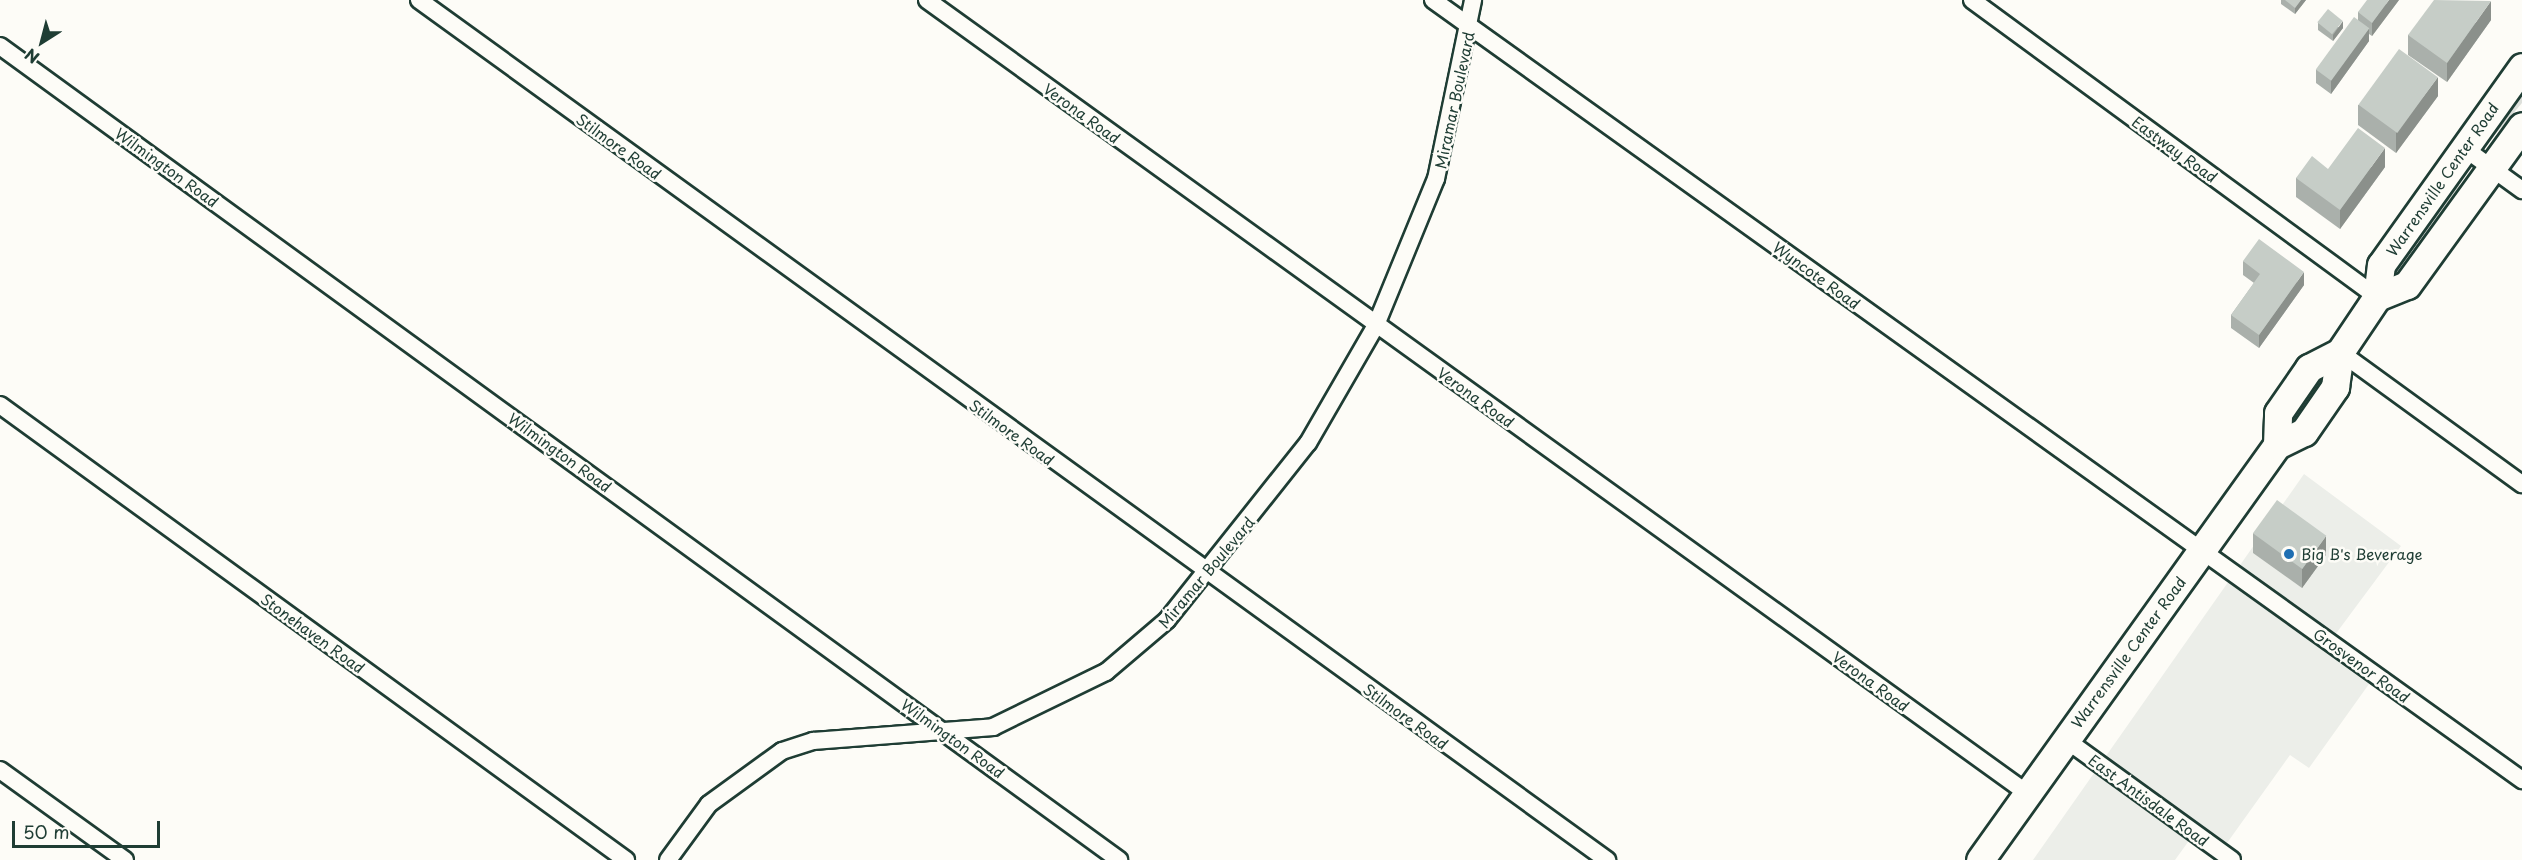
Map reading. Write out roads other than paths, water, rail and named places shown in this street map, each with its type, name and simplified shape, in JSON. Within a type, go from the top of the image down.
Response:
[{"type":"main road","name":"Warrensville Center Road","points":[[1982,858],[2277,445],[2304,432],[2335,387],[2340,352],[2378,297],[2380,265],[2522,66]]},
{"type":"main road","points":[[2378,297],[2407,285],[2522,126]]},
{"type":"street","name":"Stilmore Road","points":[[419,0],[1207,574],[1607,860]]},
{"type":"street","name":"Verona Road","points":[[927,0],[2027,793]]},
{"type":"street","name":"Wyncote Road","points":[[1433,0],[2202,550]]},
{"type":"street","name":"Miramar Boulevard","points":[[668,860],[710,804],[782,751],[813,741],[946,733],[993,727],[1106,672],[1139,649],[1207,574],[1308,443],[1376,325],[1436,179],[1470,27],[1473,0]]},
{"type":"street","name":"Eastway Road","points":[[1972,0],[2378,297]]},
{"type":"street","name":"Wilmington Road","points":[[0,46],[1119,860]]},
{"type":"street","points":[[2464,148],[2522,190]]},
{"type":"street","points":[[2340,352],[2522,484]]},
{"type":"street","name":"Stonehaven Road","points":[[0,405],[626,860]]},
{"type":"street","name":"Grosvenor Road","points":[[2202,550],[2522,780]]},
{"type":"street","name":"East Antisdale Road","points":[[2065,739],[2232,860]]},
{"type":"street","points":[[0,770],[125,860]]},
{"type":"place","name":"Big B's Beverage","points":[[2289,554]]}]
